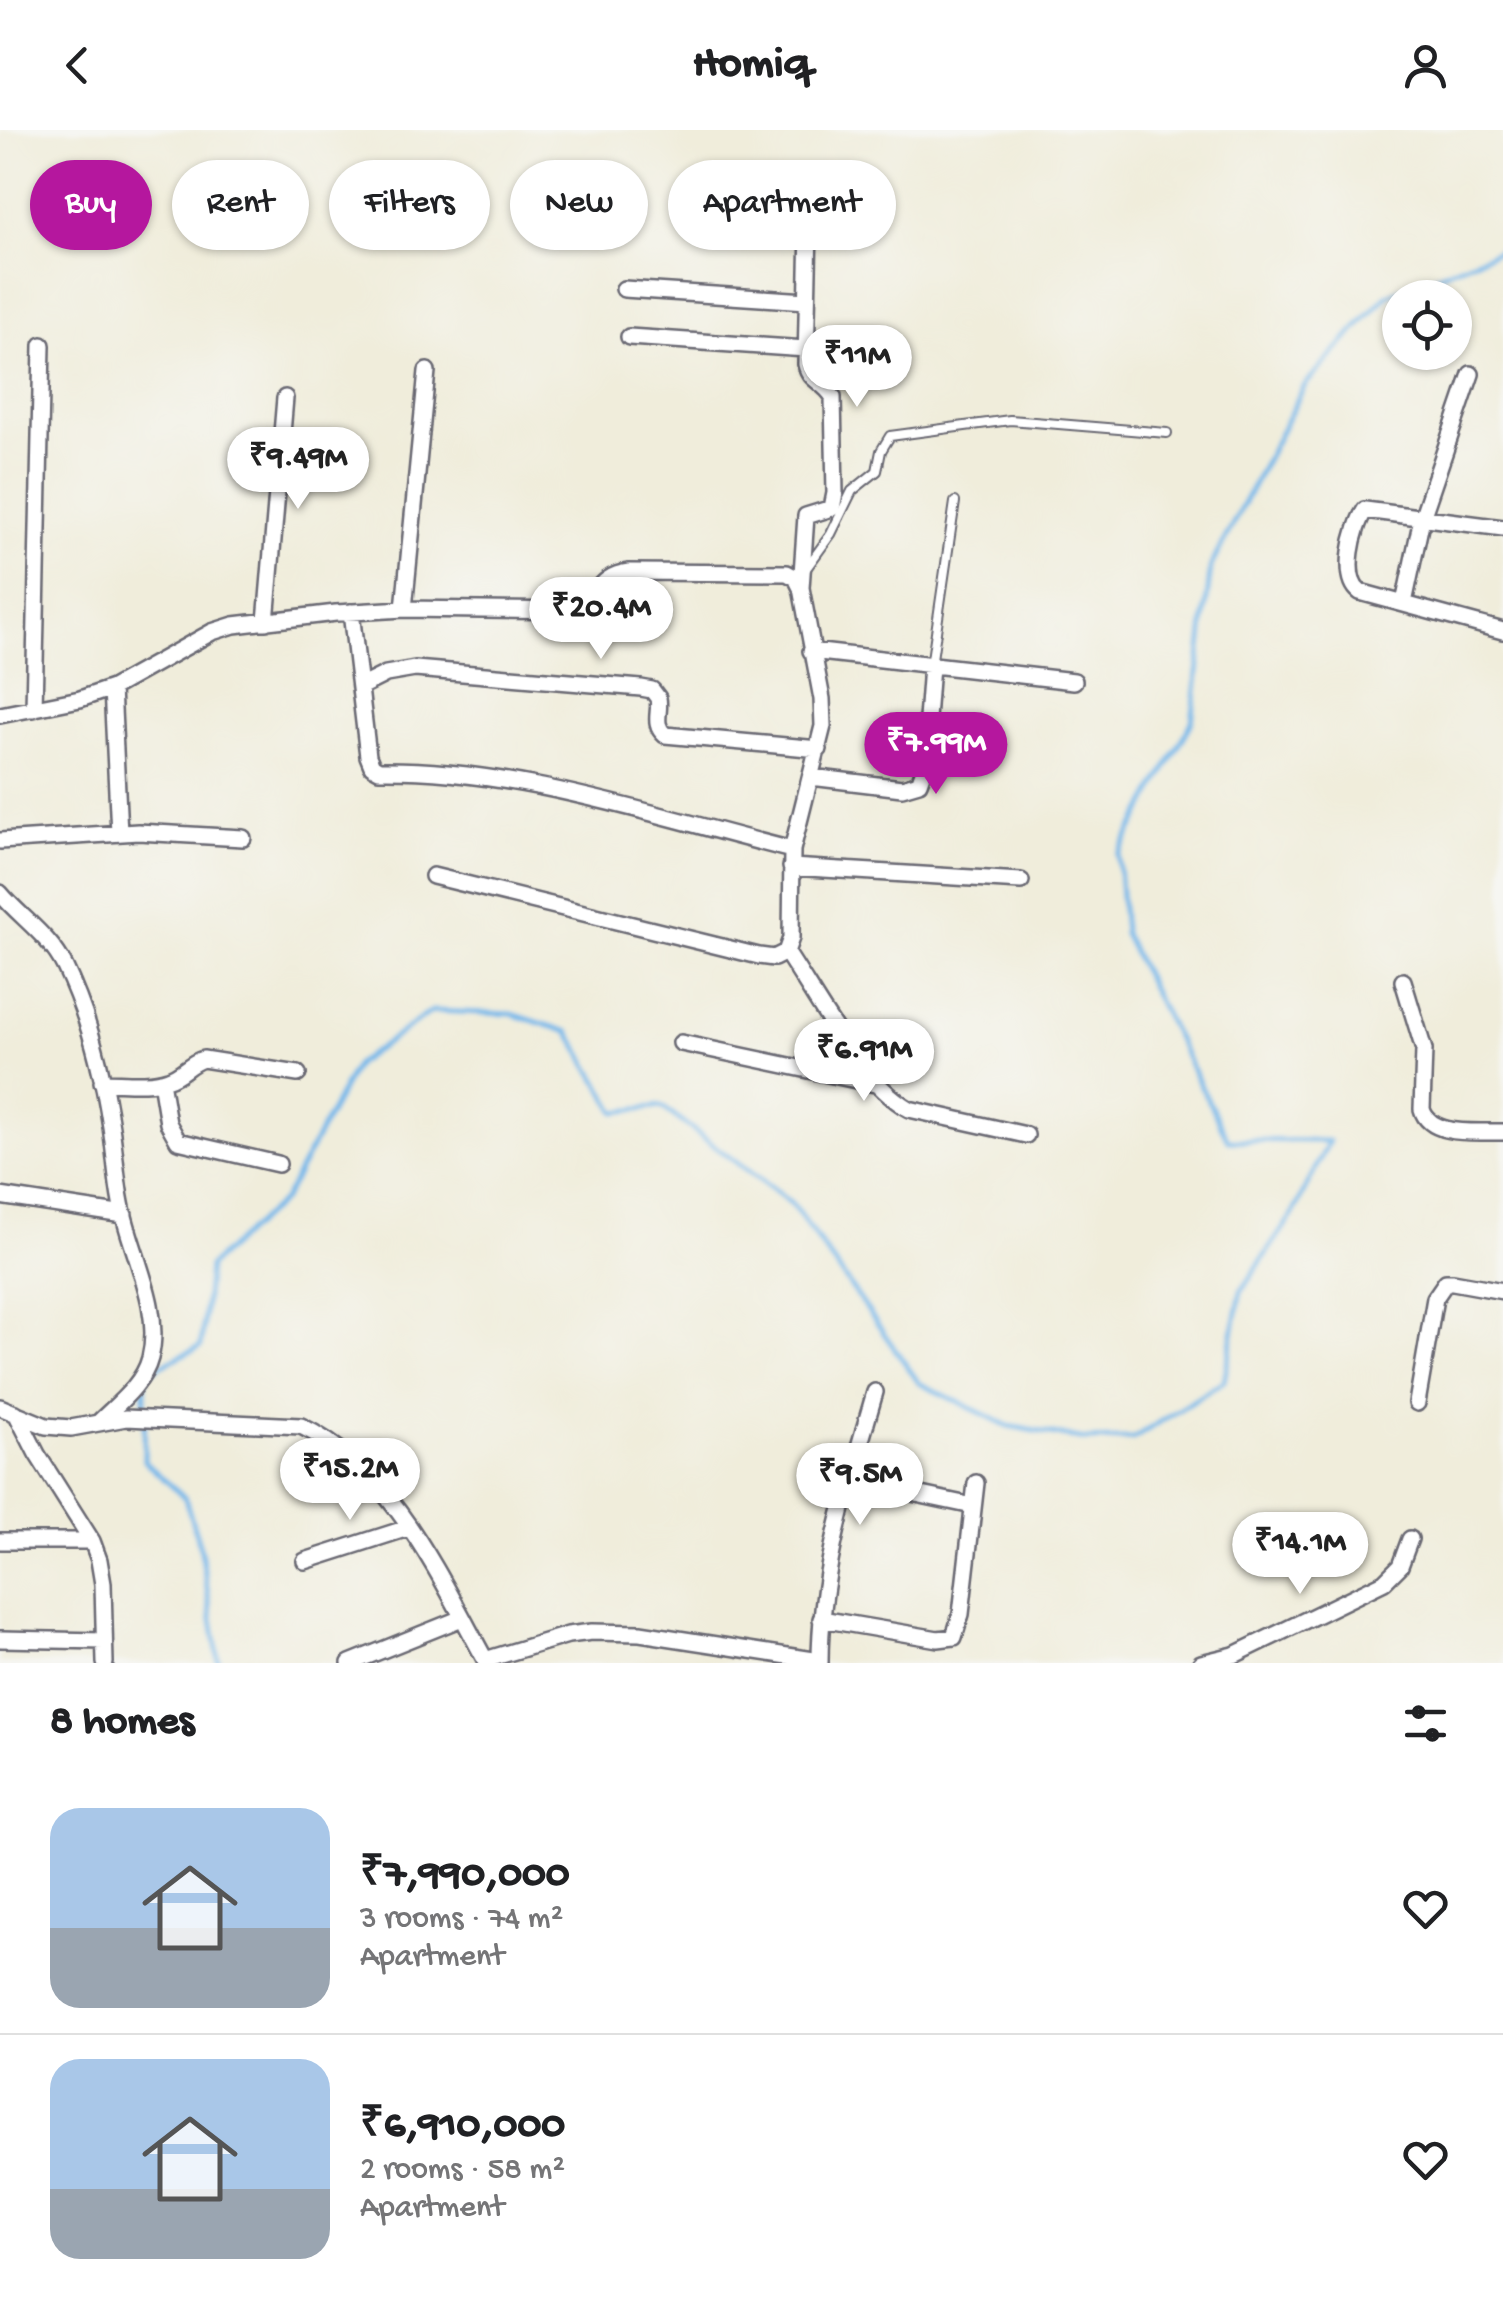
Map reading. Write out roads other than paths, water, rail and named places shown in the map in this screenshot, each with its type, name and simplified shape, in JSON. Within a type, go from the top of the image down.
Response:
[{"type":"street","points":[[433,876],[759,956],[774,958],[786,952],[790,938],[792,859],[820,749],[822,699],[802,580],[806,516],[832,508],[835,493],[833,397],[808,373],[808,250]]},
{"type":"street","points":[[624,289],[807,301]]},
{"type":"street","points":[[628,336],[806,349]]},
{"type":"street","points":[[34,709],[42,345]]},
{"type":"street","points":[[404,609],[426,372]]},
{"type":"street","points":[[1404,603],[1422,518],[1471,374]]},
{"type":"street","points":[[266,622],[285,398]]},
{"type":"street","points":[[1503,528],[1365,510],[1349,575],[1352,586],[1360,592],[1503,631]]},
{"type":"street","points":[[0,715],[112,688],[212,632],[266,622],[404,609],[574,610],[589,603],[603,580],[629,572],[787,573],[802,580]]},
{"type":"street","points":[[351,612],[368,756],[372,766],[379,770],[446,771],[521,783],[792,859],[1020,882]]},
{"type":"street","points":[[811,651],[1074,681]]},
{"type":"street","points":[[811,777],[902,788],[919,783],[931,666]]},
{"type":"street","points":[[360,687],[386,674],[415,669],[642,688],[652,690],[658,698],[656,720],[665,735],[820,749]]},
{"type":"street","points":[[112,688],[120,833]]},
{"type":"street","points":[[0,842],[120,833],[242,838]]},
{"type":"street","points":[[0,893],[44,936],[63,964],[78,998],[102,1082],[124,1215],[147,1298],[152,1331],[150,1358],[139,1382],[96,1425]]},
{"type":"street","points":[[786,952],[875,1084],[909,1109],[1026,1135]]},
{"type":"street","points":[[1402,981],[1424,1050],[1424,1118],[1437,1128],[1503,1132]]},
{"type":"street","points":[[682,1043],[875,1084]]},
{"type":"street","points":[[102,1082],[171,1079],[193,1062],[204,1059],[298,1074]]},
{"type":"street","points":[[161,1081],[168,1123],[178,1141],[278,1164]]},
{"type":"street","points":[[0,1196],[124,1215]]},
{"type":"street","points":[[1417,1402],[1440,1287],[1454,1282],[1503,1290]]},
{"type":"street","points":[[8,1410],[46,1426],[71,1428],[126,1418],[301,1426],[342,1450],[370,1476],[408,1528],[486,1661],[568,1635],[592,1632],[640,1634],[734,1656],[820,1662],[828,1558],[875,1392]]},
{"type":"street","points":[[8,1410],[92,1542],[103,1584],[105,1663]]},
{"type":"street","points":[[850,1480],[973,1506]]},
{"type":"street","points":[[821,1619],[938,1640],[954,1637],[961,1614],[976,1482]]},
{"type":"street","points":[[305,1561],[408,1528]]},
{"type":"street","points":[[1200,1663],[1234,1656],[1384,1582],[1400,1566],[1410,1539]]},
{"type":"street","points":[[0,1540],[92,1542]]},
{"type":"street","points":[[350,1663],[462,1618]]},
{"type":"street","points":[[0,1639],[104,1642]]},
{"type":"lane","points":[[802,580],[831,534],[852,490],[877,471],[881,451],[890,436],[1010,420],[1166,433]]},
{"type":"lane","points":[[931,666],[955,502]]},
{"type":"waterway","points":[[150,1371],[201,1346],[209,1266],[284,1199],[356,1064],[432,1011],[512,1014],[569,1032],[616,1112],[661,1106],[792,1204],[919,1383],[1008,1426],[1085,1440],[1133,1439],[1224,1381],[1241,1291],[1293,1214],[1329,1141],[1228,1140],[1124,934],[1118,855],[1192,722],[1211,566],[1305,385],[1387,295],[1503,249]]},
{"type":"waterway","points":[[145,1379],[144,1461],[185,1498],[201,1551],[219,1663]]}]
